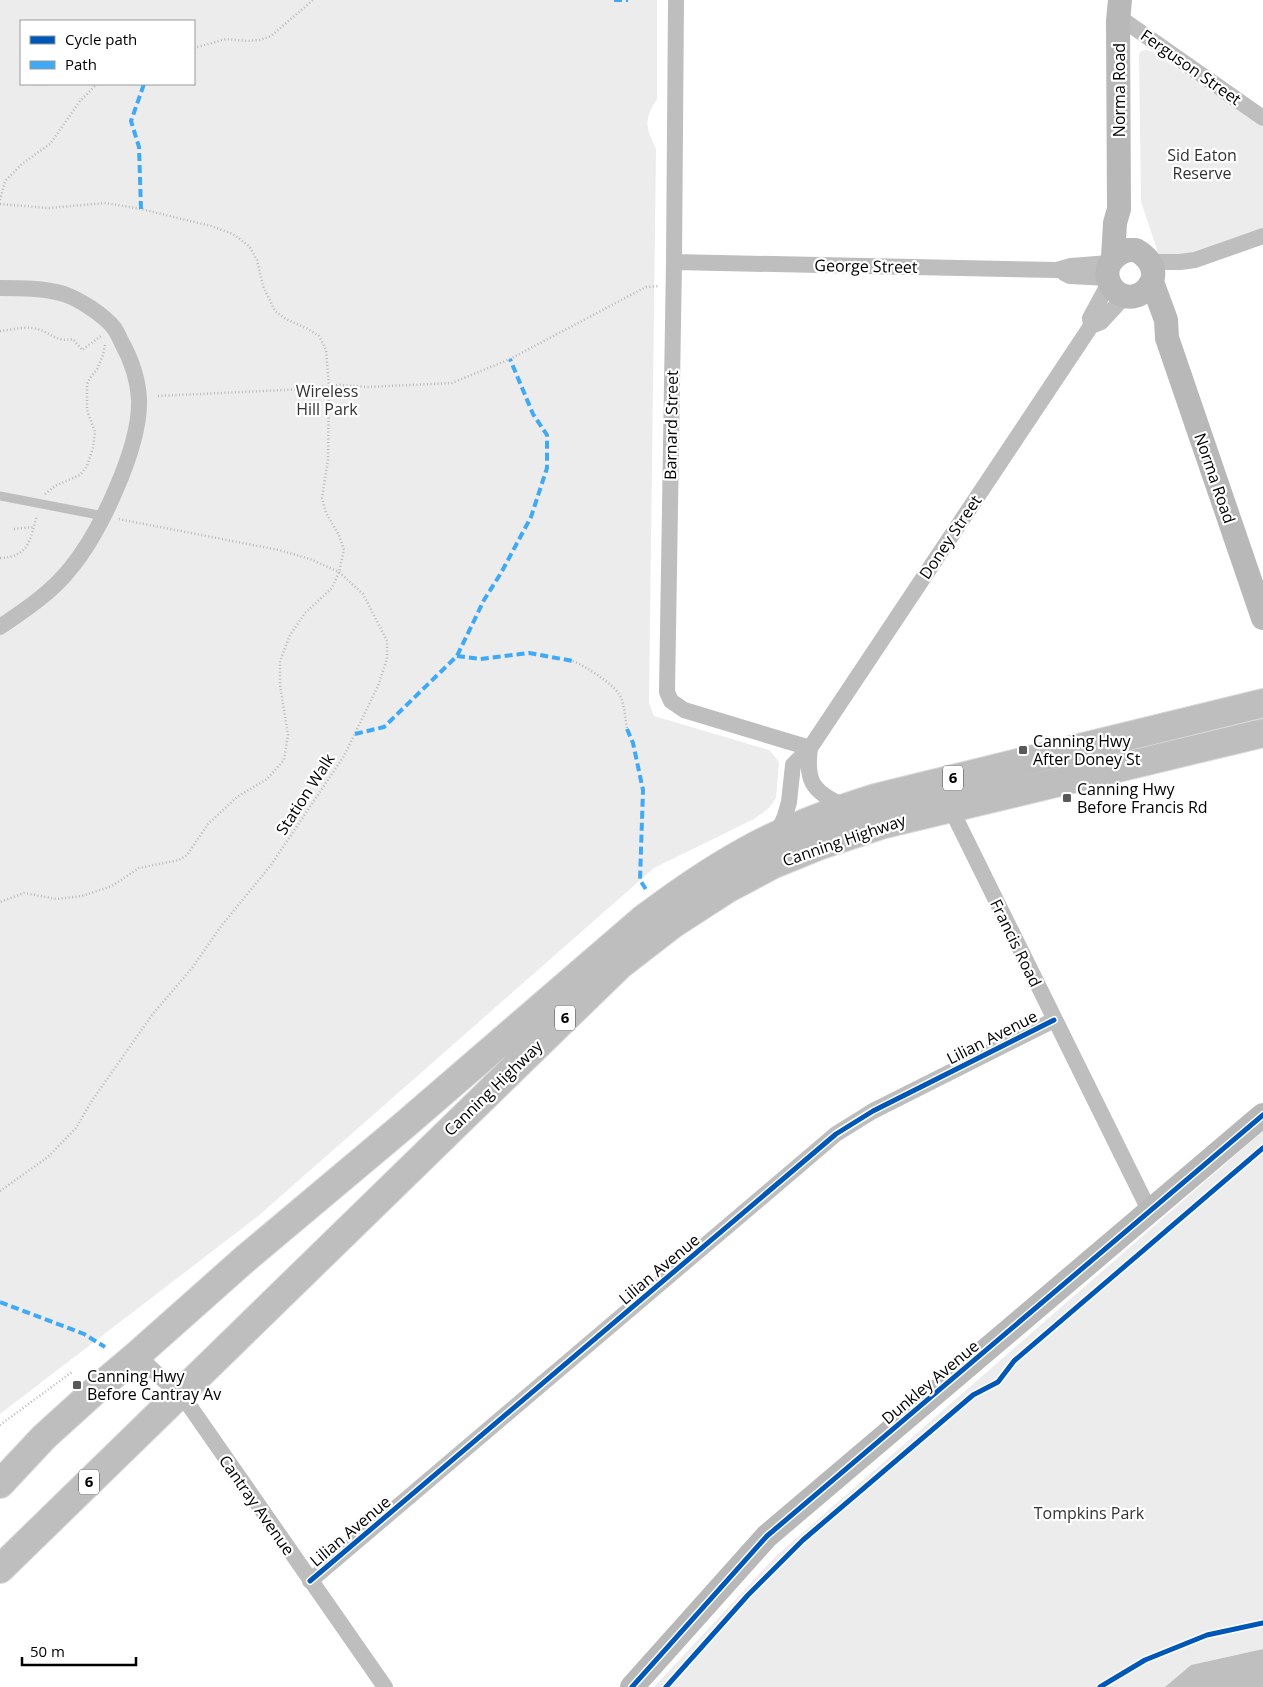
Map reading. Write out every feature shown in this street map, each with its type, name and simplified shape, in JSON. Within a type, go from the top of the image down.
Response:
[{"type":"highway","name":"Canning Highway","points":[[0,1484],[44,1437],[245,1258],[401,1128],[642,920],[674,895],[704,876],[745,851],[776,836],[846,807],[874,798],[1263,703]]},
{"type":"highway","name":"Canning Highway","points":[[0,1569],[620,965],[673,924],[727,889],[774,864],[818,846],[880,825],[1263,733]]},
{"type":"street","name":"Barnard Street","points":[[676,0],[667,692],[671,701],[684,710],[810,748]]},
{"type":"street","name":"Ferguson Street","points":[[1119,8],[1263,118]]},
{"type":"street","name":"Norma Road","points":[[1119,8],[1119,209],[1129,275],[1166,320],[1167,338],[1263,618]]},
{"type":"street","points":[[1129,275],[1195,260],[1263,236]]},
{"type":"street","name":"George Street","points":[[674,262],[1057,270],[1070,276],[1129,275]]},
{"type":"street","name":"Doney Street","points":[[776,836],[789,802],[793,764],[810,748],[1090,326],[1101,322],[1129,275]]},
{"type":"street","points":[[0,288],[39,288],[65,295],[93,309],[108,331],[128,353],[136,378],[139,399],[138,418],[128,458],[104,516],[91,539],[70,570],[37,601],[0,627]]},
{"type":"street","points":[[810,748],[808,766],[810,780],[819,793],[846,807]]},
{"type":"street","name":"Francis Road","points":[[950,807],[1150,1212]]},
{"type":"street","name":"Lilian Avenue","points":[[310,1581],[836,1134],[873,1111],[1054,1020]]},
{"type":"street","name":"Dunkley Avenue","points":[[632,1687],[768,1536],[1263,1115]]},
{"type":"street","name":"Cantray Avenue","points":[[137,1355],[189,1406],[385,1687]]},
{"type":"lane","points":[[0,496],[104,516]]},
{"type":"path","points":[[195,48],[226,39],[247,41],[260,40],[270,36],[313,0]]},
{"type":"path","points":[[0,200],[5,181],[23,163],[50,144],[80,101],[96,85]]},
{"type":"path","points":[[0,204],[49,208],[106,203],[211,226],[233,234],[249,246],[257,260],[263,286],[275,311],[286,319],[319,336],[326,350],[329,386],[328,460],[322,498],[326,513],[344,550],[339,572],[332,588],[305,613],[290,635],[280,661],[280,685],[288,735],[284,760],[267,779],[237,798],[215,817],[187,855],[179,860],[139,868],[112,886],[82,896],[56,899],[24,893],[0,902]]},
{"type":"path","points":[[158,396],[267,391],[340,385],[367,387],[452,383],[510,359],[646,287],[660,285]]},
{"type":"path","points":[[0,331],[32,328],[47,333],[59,340],[74,339],[82,350],[108,331]]},
{"type":"path","points":[[0,558],[17,555],[30,541],[40,504],[45,494],[55,486],[80,476],[87,466],[93,448],[95,432],[87,410],[87,384],[103,356],[108,331]]},
{"type":"path","points":[[14,529],[34,527]]},
{"type":"path","points":[[574,661],[589,668],[618,693],[624,708],[627,730]]},
{"type":"path","points":[[0,1425],[72,1372]]},
{"type":"green space","name":"Wireless Hill Park","points":[[0,0],[657,0],[657,99],[648,119],[648,129],[656,149],[649,703],[654,716],[769,750],[779,762],[776,798],[769,808],[754,819],[654,868],[257,1217],[0,1414]]},
{"type":"green space","name":"Sid Eaton Reserve","points":[[1141,51],[1153,52],[1263,127],[1263,228],[1180,258],[1160,258],[1141,202],[1139,54]]},
{"type":"green space","name":"Tompkins Park","points":[[1263,1131],[1263,1649],[1191,1665],[1165,1687],[654,1687],[776,1556]]},
{"type":"shaded area","points":[[1263,1649],[1263,1687],[1165,1687],[1191,1665]]},
{"type":"marked path","points":[[614,0],[628,0]]},
{"type":"marked path","points":[[141,209],[139,147],[131,121],[144,85]]},
{"type":"marked path","points":[[355,734],[384,727],[457,656],[484,600],[531,517],[547,468],[547,435],[533,414],[510,359]]},
{"type":"marked path","points":[[457,656],[480,659],[529,653],[573,661]]},
{"type":"marked path","points":[[627,729],[633,743],[643,790],[640,880],[647,891]]},
{"type":"marked path","points":[[0,1302],[84,1334],[105,1347]]},
{"type":"cycle path","points":[[310,1581],[836,1134],[873,1111],[1054,1020]]},
{"type":"cycle path","points":[[632,1687],[767,1536],[1263,1115]]},
{"type":"cycle path","points":[[666,1687],[748,1595],[803,1540],[973,1395],[998,1382],[1014,1361],[1263,1148]]},
{"type":"cycle path","points":[[1100,1687],[1145,1660],[1207,1635],[1263,1623]]},
{"type":"place","name":"Canning Hwy After Doney St","points":[[1023,750]]},
{"type":"place","name":"Canning Hwy Before Francis Rd","points":[[1067,798]]},
{"type":"place","name":"Canning Hwy Before Cantray Av","points":[[77,1385]]}]
